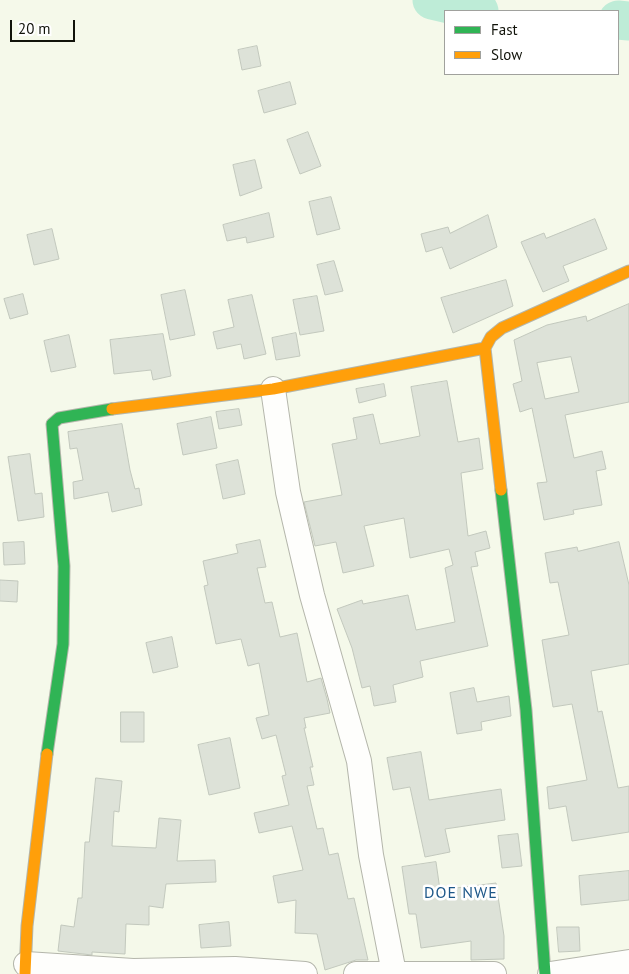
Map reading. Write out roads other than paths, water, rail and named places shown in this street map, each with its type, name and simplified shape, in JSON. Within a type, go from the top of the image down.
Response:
[{"type":"street","points":[[545,974],[526,710],[485,348],[491,337],[502,328],[629,271]]},
{"type":"street","points":[[305,974],[235,969],[133,971],[25,969],[27,926],[62,644],[64,566],[52,424],[59,418],[97,411],[273,389],[485,348]]},
{"type":"street","points":[[273,389],[290,501],[312,595],[359,761],[371,855],[394,973]]},
{"type":"street","points":[[550,974],[629,962]]},
{"type":"street","points":[[356,974],[494,974]]},
{"type":"waterway","points":[[432,0],[475,10]]},
{"type":"waterway","points":[[619,20],[629,21]]},
{"type":"district","name":"DOE NWE","points":[[461,893]]}]
